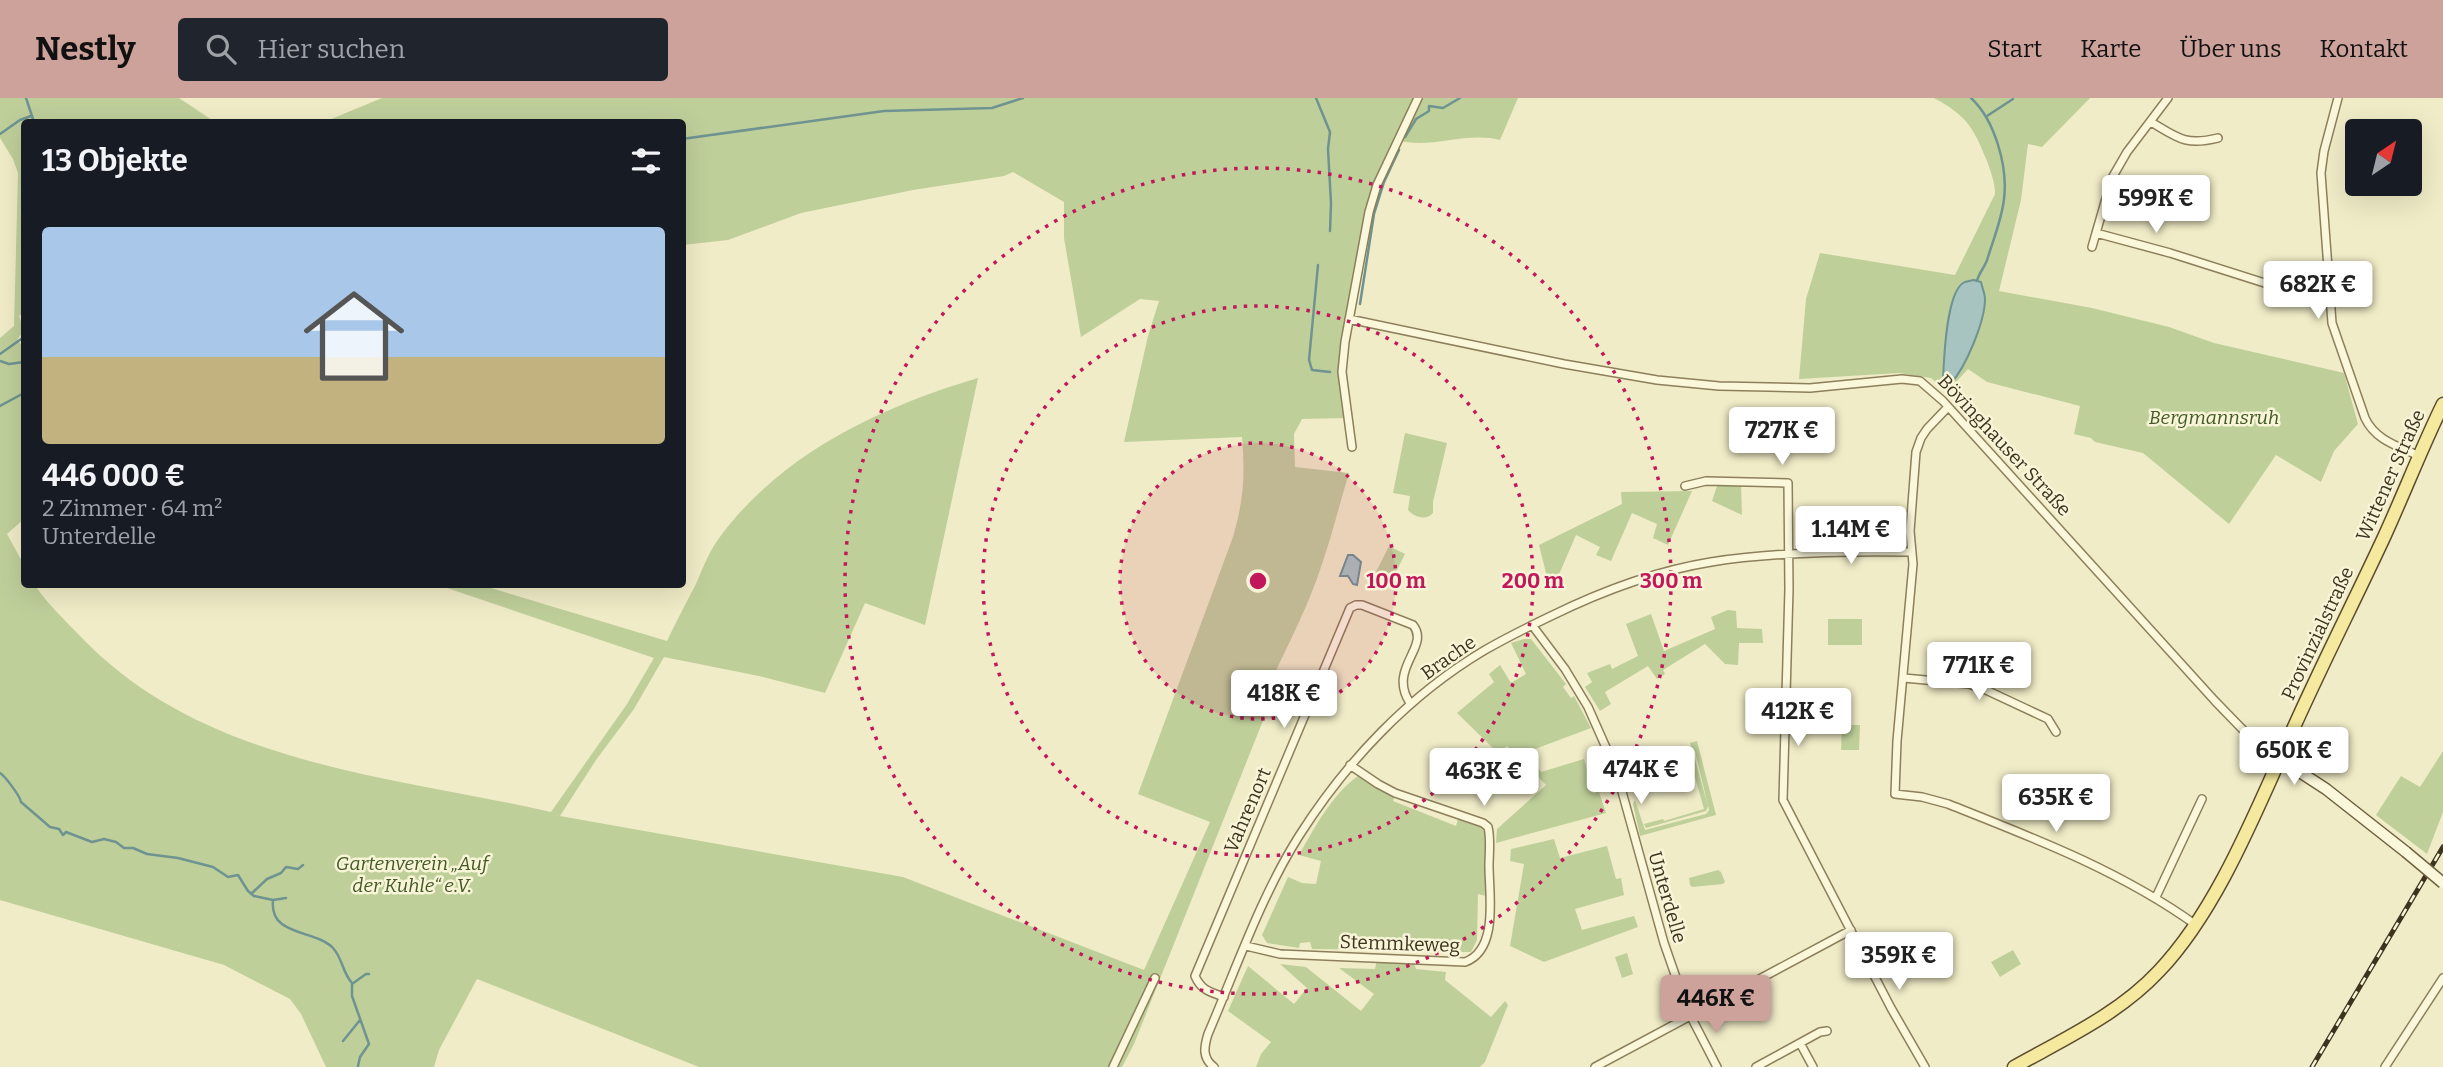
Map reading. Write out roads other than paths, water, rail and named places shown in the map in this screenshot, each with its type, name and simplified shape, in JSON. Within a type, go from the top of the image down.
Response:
[{"type":"main road","name":"Wittener Straße","points":[[2372,562],[2443,404]]},
{"type":"main road","name":"Provinzialstraße","points":[[2014,1067],[2080,1031],[2130,997],[2159,972],[2196,925],[2280,759],[2372,562]]},
{"type":"main road","name":"Bövinghauser Straße","points":[[2280,759],[2326,789],[2443,883]]},
{"type":"street","points":[[1352,447],[1342,372],[1369,212],[1377,185],[1418,98]]},
{"type":"street","points":[[2092,247],[2112,178],[2127,152],[2168,98]]},
{"type":"street","points":[[2338,98],[2326,141],[2321,173],[2329,300],[2335,335],[2373,431],[2381,438],[2418,456]]},
{"type":"street","points":[[2151,122],[2197,144],[2218,138]]},
{"type":"street","points":[[2096,233],[2170,253],[2315,299],[2329,300]]},
{"type":"street","name":"Bövinghauser Straße","points":[[1349,319],[1564,364],[1667,381],[1810,388],[1902,379],[1920,381],[1948,407],[2215,701],[2247,734],[2280,759]]},
{"type":"street","points":[[1948,407],[1927,429],[1916,452],[1910,531],[1912,552],[1895,794],[1922,797],[1977,816],[2108,871],[2157,897],[2196,925]]},
{"type":"street","points":[[1685,486],[1706,481],[1788,483],[1789,555],[1783,800],[1925,1067]]},
{"type":"street","name":"Brache","points":[[1211,1065],[1204,1049],[1271,888],[1297,839],[1350,765],[1410,703],[1475,656],[1532,625],[1581,601],[1655,574],[1712,562],[1789,555],[1912,552]]},
{"type":"street","name":"Vahrenort","points":[[1224,997],[1205,990],[1195,976],[1350,608],[1363,605],[1413,625],[1417,631],[1418,638],[1402,678],[1402,687],[1410,703]]},
{"type":"street","name":"Unterdelle","points":[[1532,625],[1565,669],[1588,706],[1616,770],[1664,943],[1689,1016],[1717,1067]]},
{"type":"street","points":[[1904,678],[1969,684],[1986,690],[2048,719],[2056,733]]},
{"type":"street","name":"Stemmkeweg","points":[[1246,946],[1279,954],[1465,962],[1475,959],[1481,950],[1489,928],[1488,827],[1395,793],[1350,765]]},
{"type":"street","points":[[2157,897],[2202,799]]},
{"type":"street","points":[[1595,1067],[1851,930]]},
{"type":"street","points":[[1113,1067],[1155,978]]},
{"type":"street","points":[[2385,1067],[2443,978]]},
{"type":"street","points":[[1756,1067],[1820,1032],[1828,1031]]},
{"type":"street","points":[[1800,1043],[1813,1067]]},
{"type":"water","points":[[1974,280],[1981,282],[1985,295],[1982,319],[1968,355],[1951,383],[1943,379],[1949,313],[1957,290],[1963,283]]},
{"type":"water","points":[[1348,555],[1353,555],[1361,562],[1357,585],[1353,584],[1348,576],[1340,576]]},
{"type":"waterway","points":[[26,98],[33,119]]},
{"type":"waterway","points":[[686,138],[884,111],[992,108],[1023,98]]},
{"type":"waterway","points":[[1316,98],[1330,132],[1330,231]]},
{"type":"waterway","points":[[1405,137],[1416,119],[1429,111],[1429,106],[1443,108],[1460,98]]},
{"type":"waterway","points":[[1971,98],[1993,131],[2002,159],[2005,186],[2000,221],[1977,281]]},
{"type":"waterway","points":[[1987,116],[2013,99]]},
{"type":"waterway","points":[[23,119],[31,116]]},
{"type":"waterway","points":[[0,134],[21,120]]},
{"type":"waterway","points":[[1360,304],[1374,214],[1384,182],[1399,150]]},
{"type":"waterway","points":[[1318,265],[1309,360],[1312,370],[1330,372]]},
{"type":"waterway","points":[[0,354],[21,339]]},
{"type":"waterway","points":[[0,361],[9,364],[21,362]]},
{"type":"waterway","points":[[0,406],[21,395]]},
{"type":"waterway","points":[[0,773],[21,802],[50,827],[59,829],[63,835],[66,832],[92,842],[104,839],[147,854],[213,867],[228,877],[238,875],[254,896],[273,900],[274,912],[285,926],[325,942],[333,948],[352,983],[352,996],[369,1044],[360,1057],[358,1066]]},
{"type":"waterway","points":[[251,894],[267,879],[281,873],[286,867],[298,869],[303,865]]},
{"type":"waterway","points":[[273,900],[286,898]]},
{"type":"waterway","points":[[352,984],[369,974]]},
{"type":"waterway","points":[[343,1041],[360,1020]]},
{"type":"railway","points":[[2312,1067],[2443,847]]},
{"type":"park label","name":"Bergmannsruh","points":[[2214,417]]},
{"type":"park label","name":"Gartenverein „Auf der Kuhle“ e.V.","points":[[412,874]]}]
